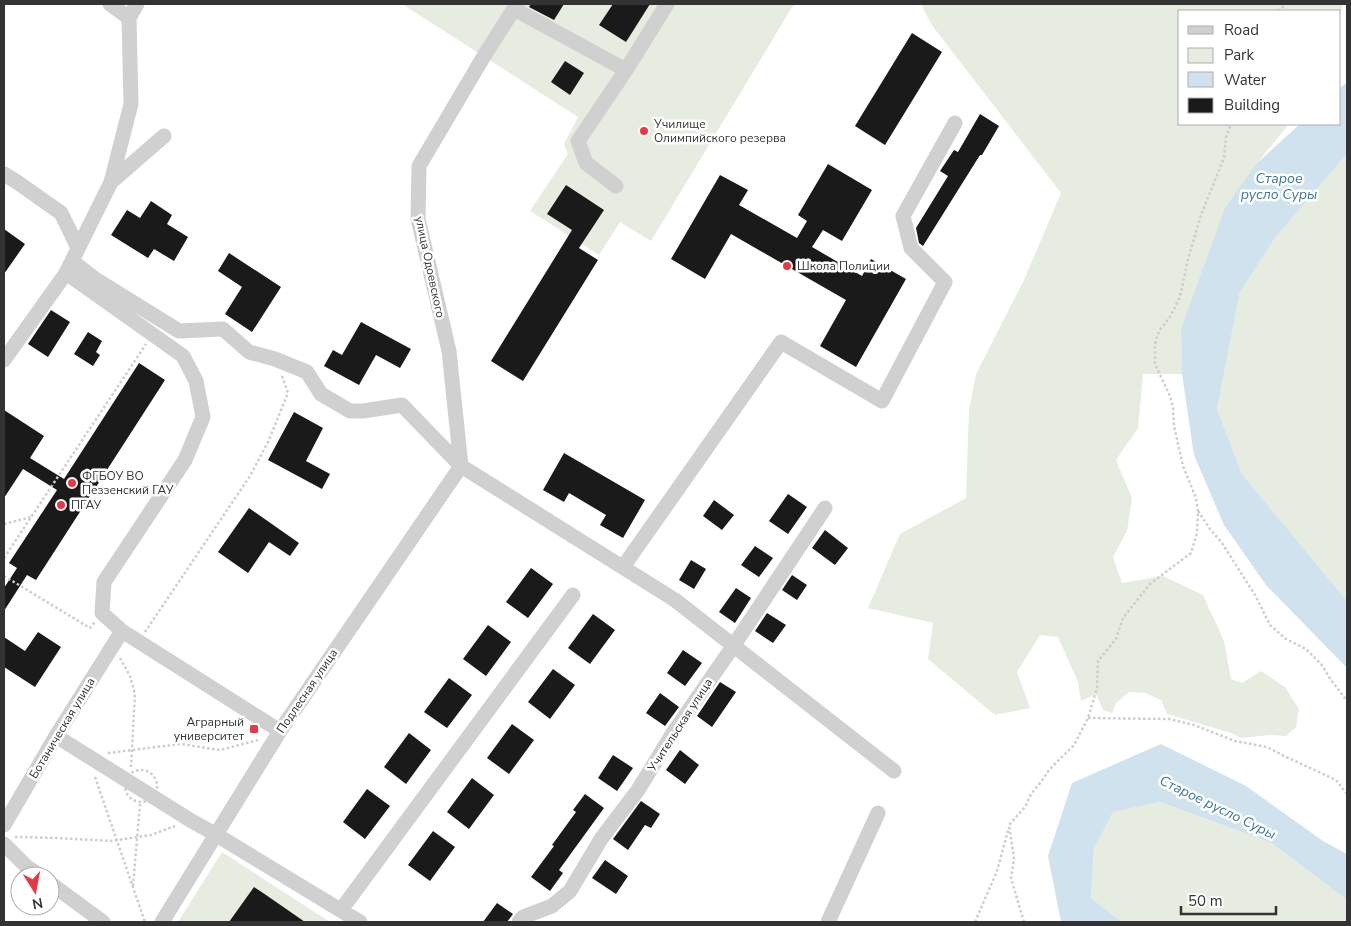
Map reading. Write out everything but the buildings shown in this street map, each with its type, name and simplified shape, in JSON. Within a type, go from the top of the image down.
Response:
[{"type":"street","points":[[110,4],[129,18]]},
{"type":"street","points":[[4,360],[72,261],[111,182],[131,104],[129,18],[137,4]]},
{"type":"street","points":[[616,186],[586,163],[578,141],[626,70],[667,4]]},
{"type":"street","points":[[515,6],[626,70]]},
{"type":"street","name":"улица Одоевского","points":[[461,466],[449,351],[418,219],[419,166],[515,6]]},
{"type":"street","points":[[623,567],[781,342],[882,401],[945,282],[911,248],[903,216],[955,123]]},
{"type":"street","points":[[111,182],[164,136]]},
{"type":"street","points":[[4,174],[60,213],[72,261],[152,335],[182,356],[196,381],[203,417],[185,460],[104,582],[102,613],[122,631],[280,731]]},
{"type":"street","points":[[72,261],[95,279],[180,331],[223,329],[249,352],[275,359],[307,372],[321,394],[350,411],[402,405],[461,466],[676,600],[894,770]]},
{"type":"street","name":"Подлесная улица","points":[[162,922],[280,731],[461,466]]},
{"type":"street","name":"Учительская улица","points":[[519,922],[523,916],[552,906],[570,891],[601,839],[638,790],[673,732],[734,645],[825,508]]},
{"type":"street","points":[[341,910],[573,595]]},
{"type":"street","name":"Ботаническая улица","points":[[7,836],[56,736],[122,631]]},
{"type":"street","points":[[56,736],[190,820],[360,922]]},
{"type":"street","points":[[828,922],[878,813]]},
{"type":"street","points":[[7,836],[26,866]]},
{"type":"street","points":[[60,891],[103,922]]},
{"type":"path","points":[[975,922],[998,871],[1009,825],[1025,806],[1030,794],[1049,770],[1074,746],[1088,718],[1097,688],[1098,661],[1116,639],[1123,618],[1150,584],[1191,552],[1198,533],[1196,498],[1183,466],[1174,426],[1170,396],[1155,364],[1156,344],[1159,331],[1170,317],[1180,297],[1188,259],[1202,214],[1224,158],[1226,137],[1230,125]]},
{"type":"path","points":[[4,558],[152,335]]},
{"type":"path","points":[[139,641],[250,476],[268,442],[288,393],[275,359]]},
{"type":"path","points":[[1198,510],[1255,595],[1270,625],[1286,639],[1306,649],[1321,664],[1347,701]]},
{"type":"path","points":[[4,524],[31,518]]},
{"type":"path","points":[[4,576],[90,628],[102,613]]},
{"type":"path","points":[[112,646],[130,676],[135,694],[131,773]]},
{"type":"path","points":[[1088,718],[1169,719],[1194,725],[1235,741],[1267,747],[1336,780],[1347,794]]},
{"type":"path","points":[[145,922],[88,756],[181,744],[220,750],[258,740]]},
{"type":"path","points":[[133,887],[140,802]]},
{"type":"path","points":[[7,836],[116,840],[151,835],[190,820]]},
{"type":"path","points":[[1009,825],[1014,859],[1011,878],[1024,922]]},
{"type":"green space","name":"Училище Олимпийского резерва","points":[[402,4],[794,4],[651,241],[620,222],[599,255],[530,211],[568,154],[564,144],[578,117]]},
{"type":"green space","points":[[921,4],[1343,4],[1341,11],[1178,10],[1178,125],[1288,125],[1257,163],[1181,329],[1182,374],[1143,374],[1138,428],[1116,460],[1132,498],[1127,531],[1113,557],[1122,583],[1163,576],[1203,595],[1224,641],[1231,679],[1242,683],[1261,671],[1285,687],[1299,709],[1296,727],[1286,736],[1269,735],[1241,738],[1231,733],[1167,714],[1161,700],[1145,693],[1129,692],[1116,703],[1112,713],[1103,710],[1096,694],[1081,701],[1078,682],[1058,637],[1040,635],[1017,672],[1030,708],[995,715],[928,659],[933,623],[868,608],[900,534],[966,498],[969,410],[976,374],[1024,280],[1061,193],[931,24]]},
{"type":"green space","points":[[1347,154],[1347,601],[1242,474],[1217,409],[1240,292],[1275,238]]},
{"type":"green space","points":[[1160,802],[1272,843],[1347,900],[1347,922],[1122,922],[1091,898],[1094,849],[1113,812]]},
{"type":"green space","points":[[222,852],[330,922],[178,922]]},
{"type":"water","name":"Старое русло Суры","points":[[1347,82],[1347,154],[1275,238],[1240,292],[1217,409],[1242,474],[1347,601],[1347,668],[1266,585],[1224,525],[1194,455],[1182,374],[1181,329],[1225,208],[1257,163],[1299,125],[1341,125],[1341,87]]},
{"type":"water","name":"Старое русло Суры","points":[[1161,744],[1246,786],[1323,841],[1347,854],[1347,900],[1272,843],[1160,802],[1113,812],[1094,849],[1091,898],[1122,922],[1061,922],[1048,856],[1072,783]]},
{"type":"place","name":"Училище Олимпийского резерва","points":[[644,131]]},
{"type":"place","name":"Школа Полиции","points":[[787,266]]},
{"type":"place","name":"ФГБОУ ВО Пеззенский ГАУ","points":[[72,483]]},
{"type":"place","name":"ПГАУ","points":[[61,505]]},
{"type":"place","name":"Аграрный университет","points":[[254,729]]}]
